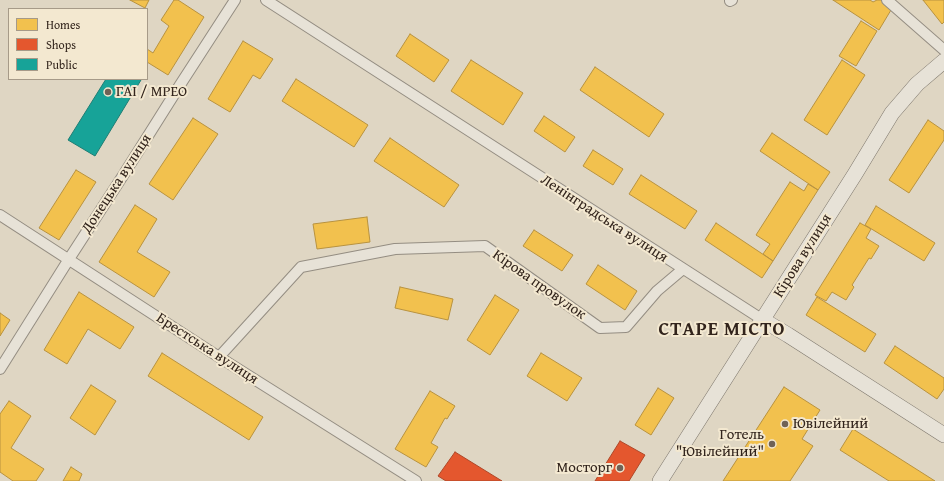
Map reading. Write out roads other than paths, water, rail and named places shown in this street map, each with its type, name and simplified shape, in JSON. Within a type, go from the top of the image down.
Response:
[{"type":"main road","name":"Кірова вулиця","points":[[660,481],[763,320],[892,113],[917,84],[944,62]]},
{"type":"main road","name":"Ленінградська вулиця","points":[[763,320],[944,435]]},
{"type":"street","name":"Донецька вулиця","points":[[0,369],[235,0]]},
{"type":"street","name":"Ленінградська вулиця","points":[[266,0],[763,320]]},
{"type":"street","points":[[887,0],[944,50]]},
{"type":"street","name":"Брестська вулиця","points":[[0,215],[219,358],[416,481]]},
{"type":"street","name":"Кірова провулок","points":[[219,358],[301,267],[395,249],[485,246],[600,328],[626,327],[657,291],[683,269]]},
{"type":"place","name":"ГАІ / МРЕО","points":[[108,92]]},
{"type":"place","name":"Ювілейний","points":[[785,424]]},
{"type":"place","name":"Готель \"Ювілейний\"","points":[[772,444]]},
{"type":"place","name":"Мосторг","points":[[620,468]]},
{"type":"district","name":"СТАРЕ МІСТО","points":[[722,330]]}]
